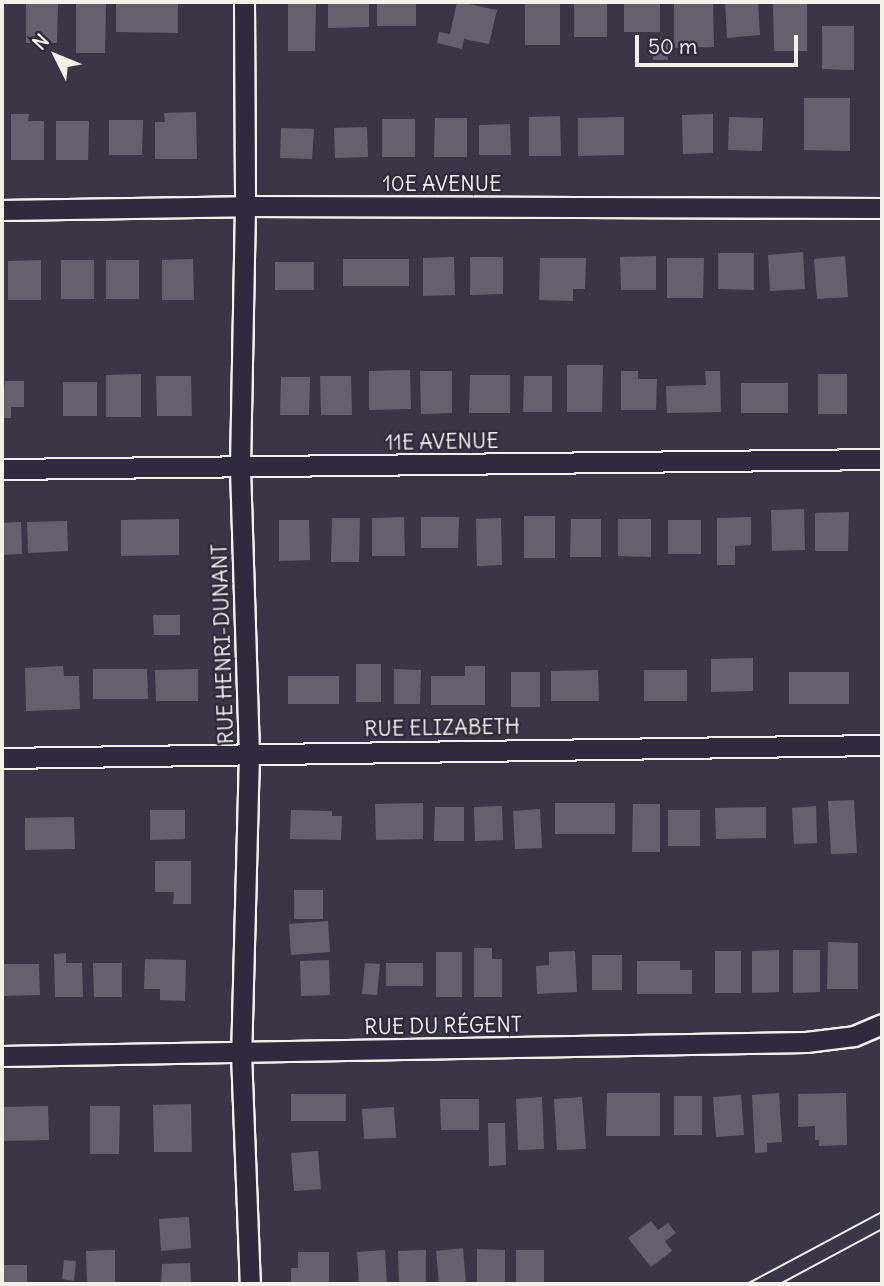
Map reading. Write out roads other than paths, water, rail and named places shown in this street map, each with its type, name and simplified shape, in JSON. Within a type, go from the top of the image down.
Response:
[{"type":"street","name":"RUE HENRI-DUNANT","points":[[244,2],[245,206],[240,468],[249,754],[241,1053],[250,1284]]},
{"type":"street","name":"10E AVENUE","points":[[2,210],[245,206],[882,208]]},
{"type":"street","name":"11E AVENUE","points":[[2,469],[882,459]]},
{"type":"street","name":"RUE ELIZABETH","points":[[2,758],[882,746]]},
{"type":"street","name":"RUE DU RÉGENT","points":[[2,1056],[806,1042],[854,1036],[882,1024]]},
{"type":"tram line","points":[[747,1284],[882,1212]]},
{"type":"tram line","points":[[780,1284],[882,1229]]}]
